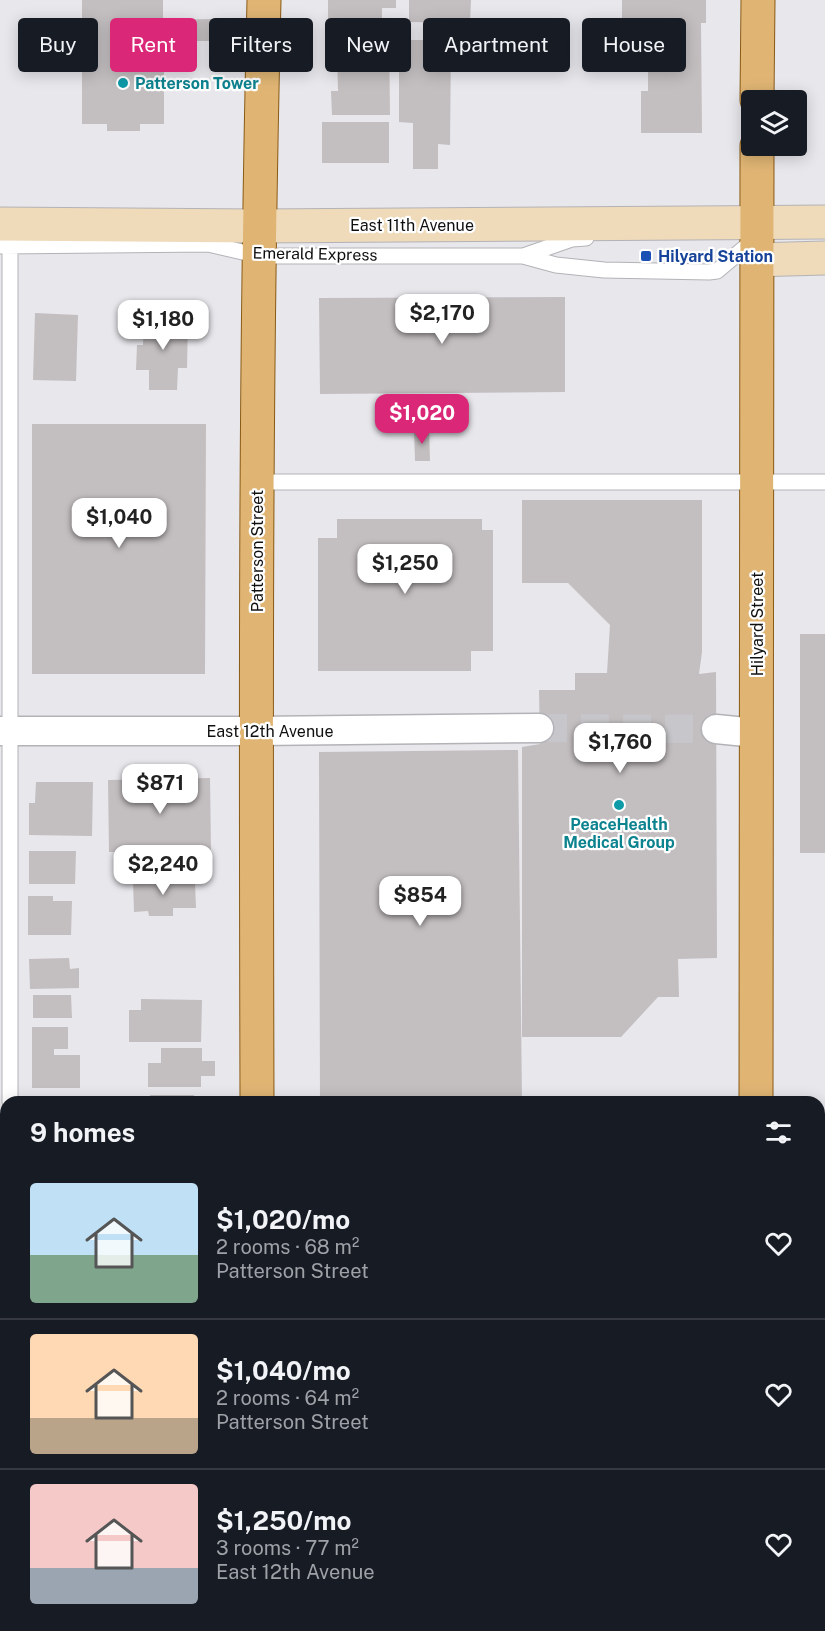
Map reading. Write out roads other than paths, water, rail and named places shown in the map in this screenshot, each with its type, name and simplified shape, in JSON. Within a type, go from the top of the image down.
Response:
[{"type":"main road","name":"Patterson Street","points":[[257,1096],[256,731],[259,241],[264,0]]},
{"type":"main road","points":[[757,90],[758,0]]},
{"type":"main road","name":"Hilyard Street","points":[[756,156],[752,239],[757,482],[756,1096]]},
{"type":"main road","name":"East 11th Avenue","points":[[5,235],[259,241],[752,239],[825,222]]},
{"type":"main road","name":"East 11th Avenue","points":[[752,239],[825,258]]},
{"type":"street","name":"East 12th Avenue","points":[[5,731],[539,728]]},
{"type":"street","points":[[716,729],[756,733]]},
{"type":"lane","points":[[5,235],[5,731],[10,1096]]},
{"type":"lane","points":[[752,239],[825,236]]},
{"type":"lane","name":"Emerald Express","points":[[523,256],[572,238],[604,238]]},
{"type":"lane","name":"Emerald Express","points":[[259,241],[523,256],[556,265],[604,270],[709,272],[717,271],[752,239]]},
{"type":"lane","points":[[258,482],[825,482]]},
{"type":"tunnel","points":[[539,728],[716,729]]},
{"type":"place","name":"Patterson Tower","points":[[123,83]]},
{"type":"place","name":"Hilyard Station","points":[[646,256]]},
{"type":"place","name":"PeaceHealth Medical Group","points":[[619,805]]}]
